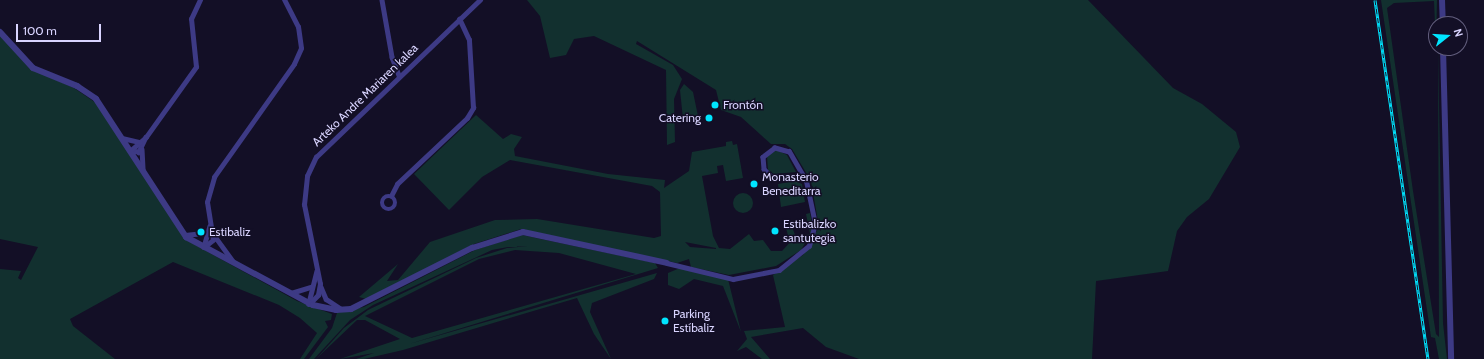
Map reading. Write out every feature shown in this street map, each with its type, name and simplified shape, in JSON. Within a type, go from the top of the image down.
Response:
[{"type":"street","points":[[130,151],[146,137],[196,67],[190,20],[200,0]]},
{"type":"street","points":[[233,261],[213,234],[210,226],[207,202],[214,177],[294,64],[301,48],[298,27],[284,0]]},
{"type":"street","points":[[382,0],[392,58],[399,75]]},
{"type":"street","name":"Arteko Andre Mariaren kalea","points":[[345,310],[326,299],[317,272],[304,205],[311,167],[322,149],[480,0]]},
{"type":"street","points":[[1442,0],[1443,16]]},
{"type":"street","points":[[391,196],[397,184],[467,118],[473,108],[469,40],[459,19]]},
{"type":"street","points":[[0,32],[33,68],[93,96],[122,138],[184,235],[204,248],[233,261],[285,292],[309,304],[345,310],[427,274],[472,248],[523,232],[733,278],[779,270],[797,258],[815,233],[804,177],[786,149],[772,149],[763,157],[764,169],[771,176],[804,177]]},
{"type":"street","points":[[1443,56],[1451,359]]},
{"type":"street","points":[[143,172],[142,149],[146,137]]},
{"type":"street","points":[[122,138],[140,142]]},
{"type":"street","points":[[130,151],[139,152],[142,149]]},
{"type":"street","points":[[204,248],[205,234],[210,226]]},
{"type":"street","points":[[184,235],[205,234]]},
{"type":"street","points":[[204,248],[211,244],[213,234]]},
{"type":"street","points":[[309,304],[312,286],[317,272]]},
{"type":"street","points":[[309,304],[318,295],[320,284]]},
{"type":"street","points":[[285,292],[294,293],[312,286]]},
{"type":"green space","points":[[527,0],[1088,0],[1173,88],[1202,104],[1236,132],[1240,147],[1209,199],[1187,217],[1177,231],[1168,271],[1096,281],[1092,359],[859,359],[826,347],[803,328],[751,337],[770,359],[762,359],[746,347],[737,351],[747,339],[744,331],[785,327],[773,275],[803,255],[819,227],[811,181],[792,149],[785,144],[771,144],[741,117],[721,110],[716,90],[637,41],[636,44],[673,65],[682,79],[674,99],[675,142],[667,145],[666,70],[594,36],[574,39],[566,55],[550,58],[540,16]]},
{"type":"green space","points":[[1381,0],[1437,0],[1437,16],[1435,16],[1434,1],[1394,3],[1387,8],[1413,191],[1436,334],[1439,337],[1438,56],[1443,323],[1447,359],[1439,359],[1435,338],[1431,337]]},
{"type":"green space","points":[[0,35],[29,68],[74,88],[96,103],[186,240],[297,301],[332,314],[331,320],[325,321],[328,327],[304,359],[300,359],[317,333],[300,318],[279,305],[173,262],[70,319],[73,326],[115,359],[0,359],[0,269],[21,271],[18,278],[21,280],[38,247],[0,239]]},
{"type":"green space","points":[[684,84],[693,92],[698,116],[683,119],[680,90]]},
{"type":"green space","points":[[476,115],[503,139],[511,134],[522,137],[514,149],[515,156],[608,174],[665,180],[664,188],[689,171],[692,152],[726,146],[726,142],[732,141],[733,145],[737,144],[743,178],[726,181],[723,165],[717,166],[718,173],[702,176],[713,236],[719,248],[730,249],[749,234],[754,241],[763,240],[771,251],[782,251],[794,238],[789,239],[784,221],[789,220],[796,237],[810,234],[806,214],[810,213],[813,230],[801,250],[776,266],[729,275],[691,267],[689,259],[677,263],[521,229],[474,244],[366,299],[359,297],[398,264],[387,281],[398,280],[430,242],[495,220],[537,219],[654,238],[661,236],[660,192],[652,186],[510,160],[482,177],[449,210],[414,174]],"holes":[[[685,242],[716,248],[690,247]]]},
{"type":"green space","points":[[777,150],[787,155],[796,172],[774,174],[768,170],[767,156]]},
{"type":"green space","points":[[795,181],[802,184],[805,202],[781,207],[778,184]]},
{"type":"green space","points":[[743,193],[750,196],[753,203],[750,210],[743,213],[736,210],[733,203],[736,196]]},
{"type":"green space","points":[[522,235],[655,263],[658,268],[409,344],[657,273],[654,279],[592,303],[590,312],[611,359],[594,334],[577,298],[403,350],[364,359],[356,359],[374,353],[340,359],[400,339],[365,320],[357,320],[316,359],[344,328],[368,310],[476,258],[507,248],[528,246],[508,247],[492,250],[373,305],[350,320],[314,359],[309,359],[332,328],[337,313],[364,307],[475,250]],"holes":[[[515,250],[559,253],[636,274],[412,338],[365,316],[479,259]]]},
{"type":"green space","points":[[680,268],[728,279],[741,332],[723,286],[694,279],[679,289],[668,285],[668,273]]},
{"type":"railway","points":[[1375,0],[1428,359]]},
{"type":"place","name":"Frontón","points":[[715,105]]},
{"type":"place","name":"Catering","points":[[709,118]]},
{"type":"place","name":"Monasterio Beneditarra","points":[[754,184]]},
{"type":"place","name":"Estibalizko santutegia","points":[[775,231]]},
{"type":"place","name":"Estibaliz","points":[[201,232]]},
{"type":"place","name":"Parking Estíbaliz","points":[[665,321]]}]
